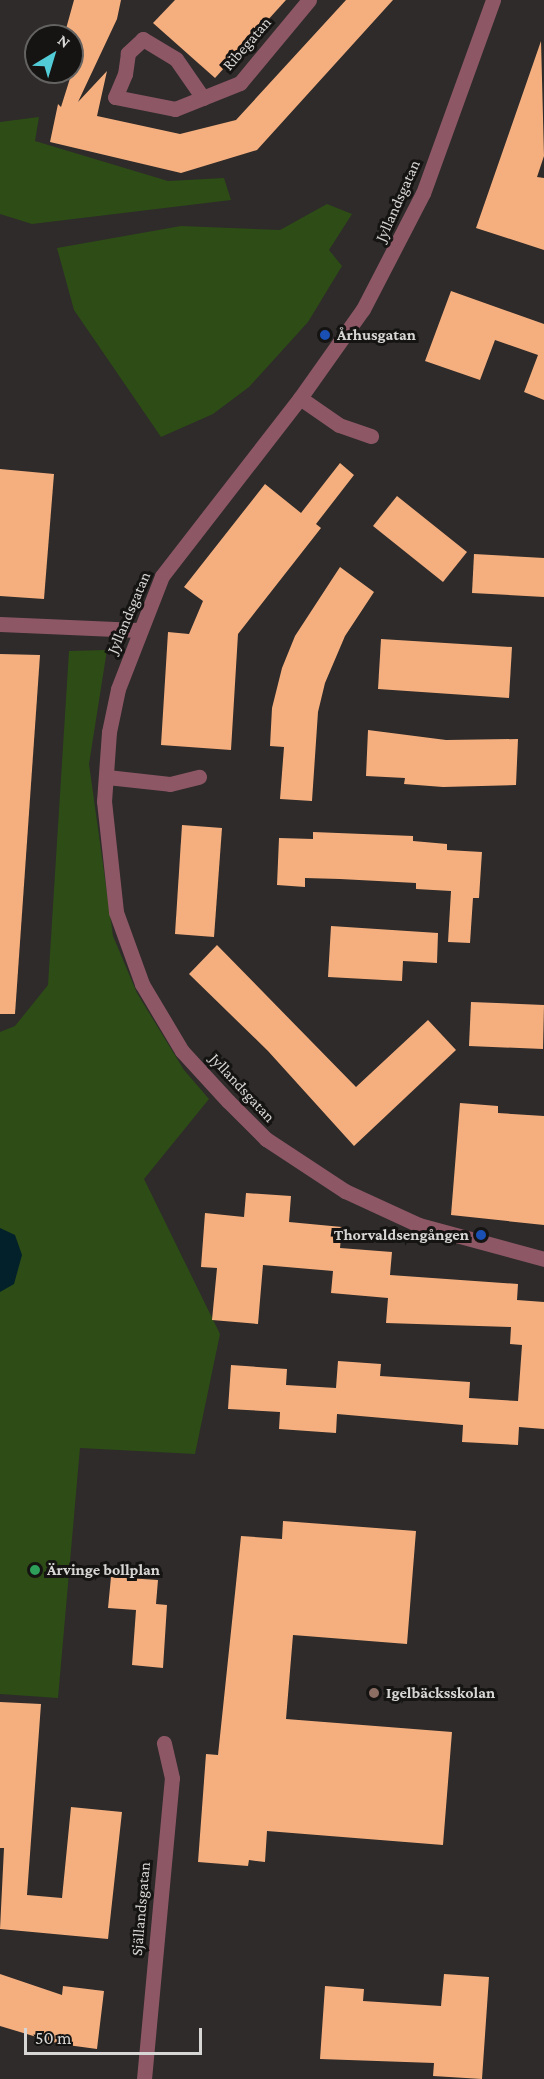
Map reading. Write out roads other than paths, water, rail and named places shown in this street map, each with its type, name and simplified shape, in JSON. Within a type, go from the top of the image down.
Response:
[{"type":"street","name":"Ribegatan","points":[[203,98],[176,59],[143,39],[128,53],[125,74],[115,97],[175,109],[203,98],[240,83],[309,0]]},
{"type":"street","name":"Jyllandsgatan","points":[[493,0],[423,193],[402,241],[363,309],[300,398],[162,576],[138,630],[109,732],[104,801],[116,912],[142,984],[182,1051],[213,1084],[266,1139],[345,1191],[419,1225],[544,1259]]},
{"type":"street","points":[[300,398],[339,425],[371,436]]},
{"type":"street","points":[[0,624],[138,630]]},
{"type":"street","points":[[106,777],[170,784],[199,777]]},
{"type":"street","name":"Själlandsgatan","points":[[144,2079],[172,1778],[164,1743]]},
{"type":"water","points":[[0,1228],[15,1235],[22,1255],[14,1284],[0,1292]]},
{"type":"place","name":"Århusgatan","points":[[325,335]]},
{"type":"place","name":"Thorvaldsengången","points":[[481,1235]]},
{"type":"place","name":"Ärvinge bollplan","points":[[35,1570]]},
{"type":"place","name":"Igelbäcksskolan","points":[[374,1693]]}]
